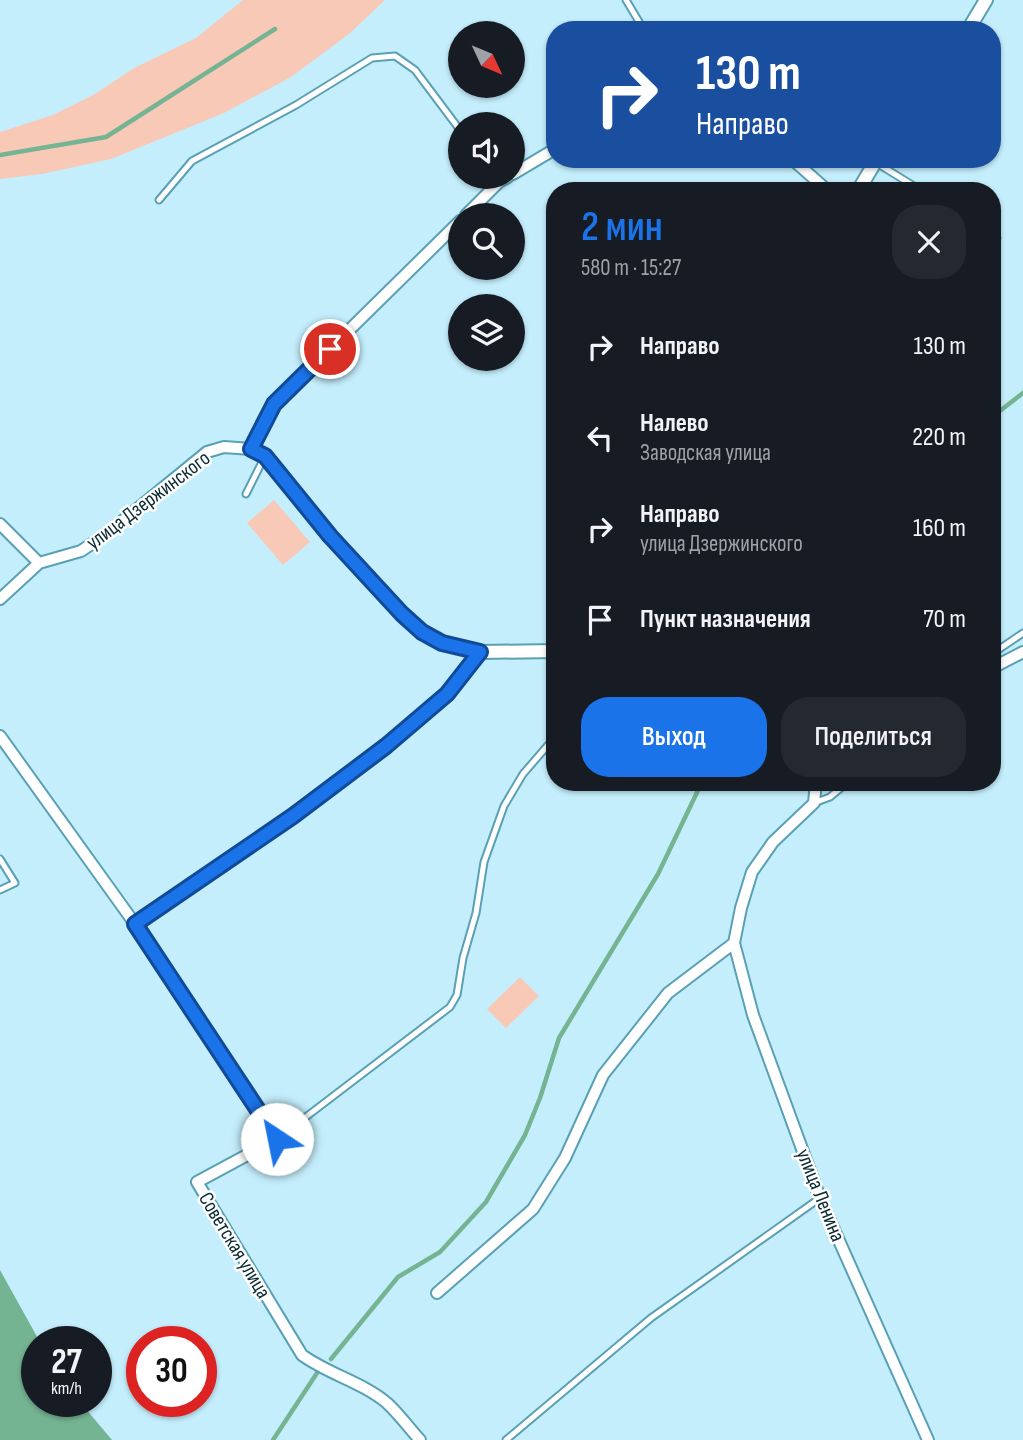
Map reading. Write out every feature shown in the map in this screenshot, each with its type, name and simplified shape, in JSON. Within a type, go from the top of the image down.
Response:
[{"type":"street","points":[[973,21],[986,0]]},
{"type":"street","points":[[525,165],[546,154]]},
{"type":"street","points":[[802,168],[818,182]]},
{"type":"street","points":[[478,203],[492,189]]},
{"type":"street","points":[[448,232],[274,404],[251,449],[265,456],[330,536],[422,632],[442,643],[480,652],[546,651]]},
{"type":"street","name":"улица Дзержинского","points":[[0,599],[39,563],[80,551],[109,532],[207,452],[224,447],[251,449]]},
{"type":"street","points":[[0,524],[39,563]]},
{"type":"street","points":[[1001,663],[1023,652]]},
{"type":"street","points":[[0,736],[135,924],[277,1139]]},
{"type":"street","points":[[437,1293],[533,1209],[565,1158],[603,1075],[668,993],[734,943],[752,872],[773,842],[814,803],[815,791]]},
{"type":"street","name":"улица Ленина","points":[[734,943],[753,1015],[820,1198],[928,1440]]},
{"type":"street","name":"Советская улица","points":[[277,1139],[197,1182],[302,1355],[319,1368],[368,1391],[387,1404],[420,1440]]},
{"type":"lane","points":[[626,0],[639,21]]},
{"type":"lane","points":[[159,200],[192,161],[296,105],[372,58],[394,56],[415,70],[448,114]]},
{"type":"lane","points":[[887,168],[908,182]]},
{"type":"lane","points":[[246,494],[265,456]]},
{"type":"lane","points":[[1001,648],[1023,633]]},
{"type":"lane","points":[[135,924],[293,816],[386,746],[447,694],[480,652]]},
{"type":"lane","points":[[277,1139],[450,1007],[457,995],[463,958],[476,913],[484,862],[504,806],[523,774],[546,747]]},
{"type":"lane","points":[[814,803],[837,791]]},
{"type":"lane","points":[[0,859],[15,883],[0,890]]},
{"type":"lane","points":[[506,1440],[651,1318],[820,1198]]},
{"type":"shaded area","points":[[243,0],[385,0],[349,34],[291,77],[224,113],[111,159],[42,174],[0,179],[0,132],[53,115],[95,94],[134,68],[196,38]]},
{"type":"shaded area","points":[[274,500],[310,542],[283,565],[247,523]]},
{"type":"shaded area","points":[[520,977],[539,996],[506,1028],[487,1009]]},
{"type":"shaded area","points":[[0,1270],[31,1326],[21,1326],[21,1417],[93,1417],[112,1440],[0,1440]]},
{"type":"waterway","points":[[0,155],[106,137],[275,29]]},
{"type":"waterway","points":[[1001,410],[1023,393]]},
{"type":"waterway","points":[[331,1359],[398,1277],[440,1252],[486,1202],[525,1135],[559,1038],[658,874],[698,791]]},
{"type":"waterway","points":[[273,1440],[317,1373]]},
{"type":"route","points":[[277,1139],[135,924],[293,816],[386,746],[447,694],[480,652],[442,643],[422,632],[330,536],[265,456],[251,449],[274,404],[330,349]]}]
